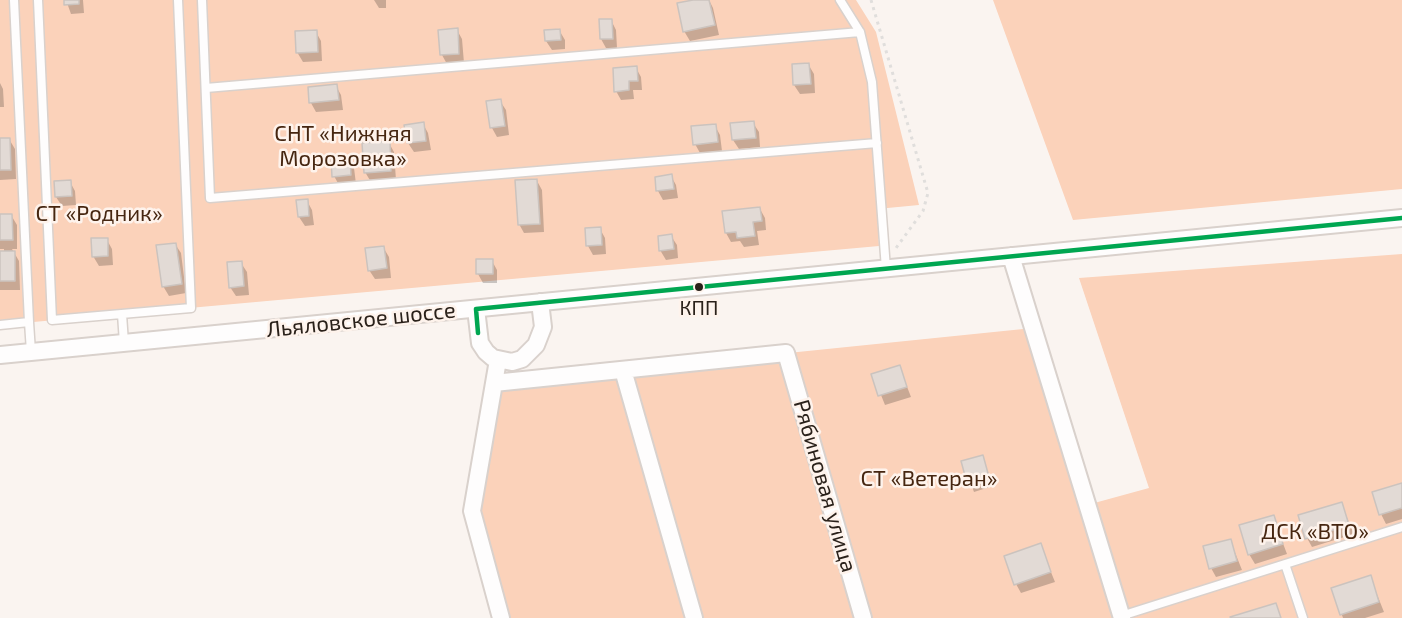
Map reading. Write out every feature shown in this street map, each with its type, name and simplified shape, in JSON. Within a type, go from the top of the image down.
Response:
[{"type":"street","name":"Льяловское шоссе","points":[[0,355],[1402,218]]},
{"type":"street","points":[[1011,256],[1122,617]]},
{"type":"street","points":[[476,309],[480,343],[486,352],[498,360],[512,362],[522,359],[536,345],[543,327],[540,302]]},
{"type":"street","name":"Рябиновая улица","points":[[623,370],[786,353],[863,618]]},
{"type":"street","points":[[498,360],[472,511],[501,618]]},
{"type":"street","points":[[494,382],[623,370],[694,618]]},
{"type":"lane","points":[[14,0],[31,352]]},
{"type":"lane","points":[[38,0],[52,320],[191,308],[178,0]]},
{"type":"lane","points":[[202,0],[210,198],[877,143]]},
{"type":"lane","points":[[840,0],[860,32],[872,82],[886,269]]},
{"type":"lane","points":[[206,88],[860,32]]},
{"type":"lane","points":[[122,314],[124,343]]},
{"type":"lane","points":[[0,325],[29,322]]},
{"type":"lane","points":[[1122,617],[1402,527]]},
{"type":"lane","points":[[1285,564],[1303,618]]},
{"type":"path","points":[[871,0],[928,193],[923,211],[898,245],[886,269]]},
{"type":"green space","name":"СНТ «Нижняя Морозовка»","points":[[0,0],[856,0],[876,32],[919,205],[877,209],[879,246],[0,325]]},
{"type":"green space","points":[[993,0],[1402,0],[1402,189],[1073,220]]},
{"type":"green space","name":"СТ «Ветеран»","points":[[1402,254],[1402,618],[501,618],[472,511],[494,383],[1033,328],[1087,505],[1149,488],[1079,278]]},
{"type":"building","points":[[64,0],[79,0],[79,4],[64,5]]},
{"type":"building","points":[[709,0],[715,25],[683,32],[677,3]]},
{"type":"building","points":[[599,19],[612,19],[613,39],[600,39]]},
{"type":"building","points":[[458,28],[459,54],[440,55],[438,30]]},
{"type":"building","points":[[560,29],[561,40],[545,41],[544,30]]},
{"type":"building","points":[[317,30],[318,52],[296,53],[295,31]]},
{"type":"building","points":[[809,63],[811,84],[793,85],[792,64]]},
{"type":"building","points":[[637,66],[638,81],[629,81],[629,90],[614,92],[613,68]]},
{"type":"building","points":[[337,84],[339,100],[309,103],[308,87]]},
{"type":"building","points":[[501,99],[505,126],[490,128],[486,101]]},
{"type":"building","points":[[754,121],[756,138],[732,140],[730,123]]},
{"type":"building","points":[[424,122],[426,141],[407,143],[404,125]]},
{"type":"building","points":[[716,124],[718,142],[693,145],[691,126]]},
{"type":"building","points":[[0,138],[10,138],[11,170],[0,170]]},
{"type":"building","points":[[390,141],[391,171],[364,173],[362,143]]},
{"type":"building","points":[[350,158],[351,175],[332,177],[331,159]]},
{"type":"building","points":[[672,174],[674,189],[656,191],[655,177]]},
{"type":"building","points":[[537,179],[540,224],[518,225],[515,180]]},
{"type":"building","points":[[71,180],[72,196],[55,197],[54,181]]},
{"type":"building","points":[[308,199],[309,216],[298,217],[296,200]]},
{"type":"building","points":[[760,207],[762,221],[753,222],[755,236],[737,238],[736,232],[725,233],[722,211]]},
{"type":"building","points":[[0,214],[12,214],[13,240],[0,240]]},
{"type":"building","points":[[601,227],[602,245],[586,246],[585,228]]},
{"type":"building","points":[[672,234],[674,249],[659,251],[658,236]]},
{"type":"building","points":[[91,238],[108,238],[108,256],[92,257]]},
{"type":"building","points":[[176,243],[182,284],[162,287],[156,245]]},
{"type":"building","points":[[384,246],[387,268],[368,271],[365,248]]},
{"type":"building","points":[[0,251],[15,251],[15,281],[0,281]]},
{"type":"building","points":[[476,259],[493,259],[493,274],[476,274]]},
{"type":"building","points":[[242,261],[244,286],[229,288],[227,262]]},
{"type":"building","points":[[900,365],[907,387],[878,396],[871,374]]},
{"type":"building","points":[[983,455],[989,477],[967,483],[961,461]]},
{"type":"building","points":[[1402,483],[1402,508],[1379,515],[1372,492]]},
{"type":"building","points":[[1342,502],[1349,525],[1305,539],[1298,515]]},
{"type":"building","points":[[1274,515],[1283,544],[1248,555],[1239,525]]},
{"type":"building","points":[[1231,539],[1237,561],[1209,569],[1203,546]]},
{"type":"building","points":[[1041,543],[1051,572],[1014,585],[1004,556]]},
{"type":"building","points":[[1371,575],[1379,602],[1340,615],[1331,588]]},
{"type":"building","points":[[1276,603],[1281,618],[1230,617]]},
{"type":"transit line","points":[[478,333],[476,309],[1402,218]]},
{"type":"place","name":"КПП","points":[[699,287]]},
{"type":"park label","name":"СТ «Родник»","points":[[99,214]]},
{"type":"park label","name":"ДСК «ВТО»","points":[[1315,532]]}]
